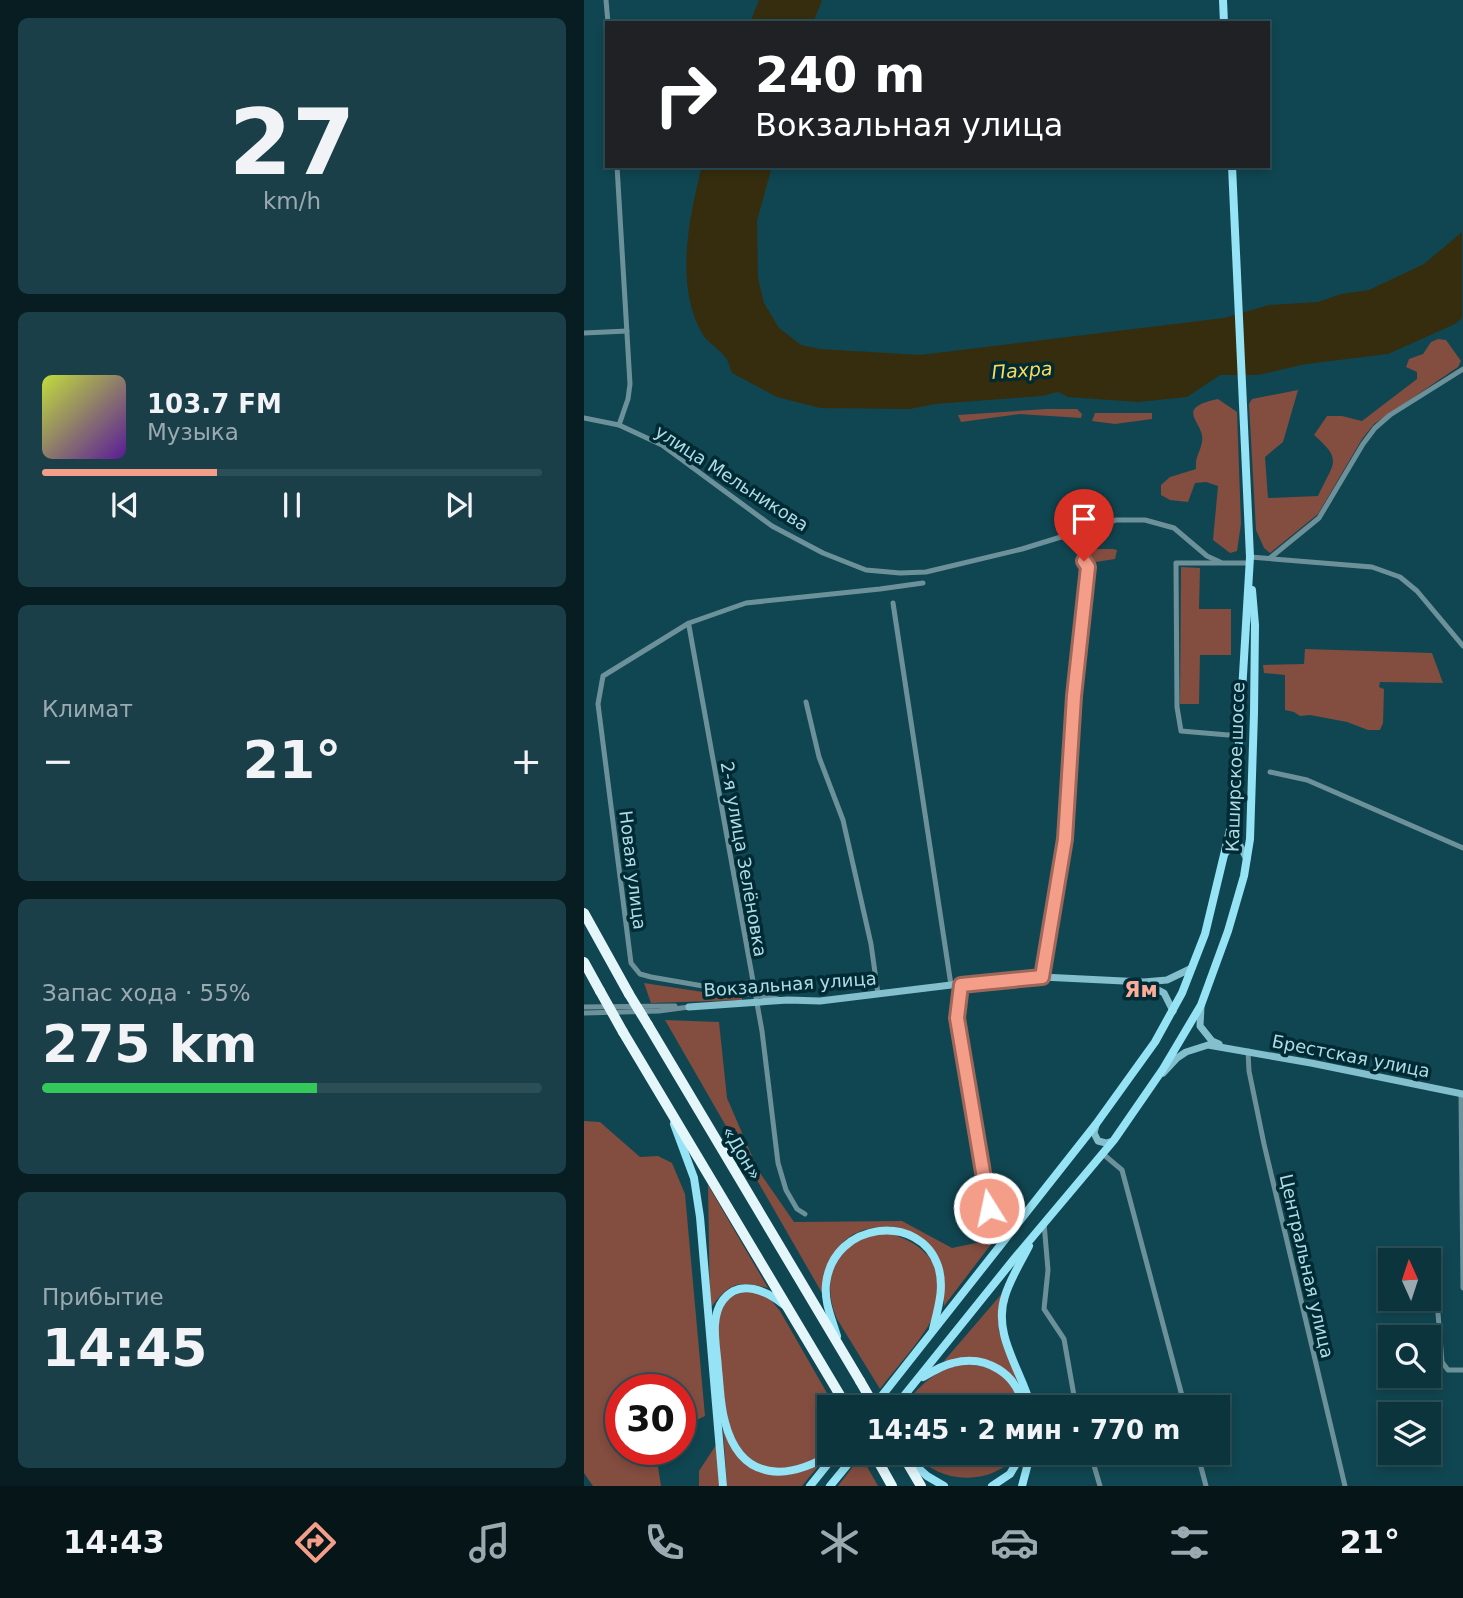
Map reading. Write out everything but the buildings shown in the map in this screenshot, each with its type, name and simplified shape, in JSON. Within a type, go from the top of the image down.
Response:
[{"type":"highway","name":"«Дон»","points":[[584,913],[868,1395]]},
{"type":"highway","points":[[584,962],[840,1395]]},
{"type":"highway","points":[[880,1465],[891,1486]]},
{"type":"highway","points":[[909,1465],[921,1486]]},
{"type":"main road","points":[[1223,0],[1224,21]]},
{"type":"main road","name":"Каширское шоссе","points":[[905,1395],[1037,1231],[1103,1154],[1155,1082],[1201,1005],[1228,931],[1247,860],[1251,821],[1255,625],[1232,168]]},
{"type":"main road","name":"Каширское шоссе","points":[[883,1395],[1096,1124],[1155,1042],[1173,1011],[1192,968],[1205,934],[1230,830],[1241,730],[1250,560]]},
{"type":"main road","points":[[668,1108],[690,1165],[696,1194],[723,1486]]},
{"type":"main road","points":[[838,1342],[826,1294],[830,1266],[850,1240],[879,1230],[894,1231],[912,1238],[927,1249],[936,1261],[941,1278],[941,1298],[932,1333]]},
{"type":"main road","points":[[1026,1395],[1006,1342],[1002,1307],[1010,1282],[1037,1231]]},
{"type":"main road","points":[[790,1309],[769,1293],[750,1288],[730,1294],[719,1307],[715,1324],[725,1422],[736,1449],[765,1470],[775,1473],[798,1471],[817,1461]]},
{"type":"main road","points":[[918,1380],[953,1363],[986,1363],[1004,1372],[1020,1395]]},
{"type":"main road","points":[[810,1486],[825,1465]]},
{"type":"main road","points":[[830,1486],[847,1465]]},
{"type":"main road","points":[[915,1465],[926,1476],[944,1486]]},
{"type":"main road","points":[[992,1486],[1010,1474],[1015,1465]]},
{"type":"main road","points":[[1022,1486],[1028,1465]]},
{"type":"street","points":[[606,0],[608,21]]},
{"type":"street","points":[[617,168],[630,392],[619,425]]},
{"type":"street","points":[[584,334],[627,331]]},
{"type":"street","points":[[1270,558],[1319,518],[1375,428],[1390,415],[1462,369]]},
{"type":"street","name":"улица Мельникова","points":[[584,418],[619,425],[662,445],[772,526],[823,553],[866,570],[926,572],[1022,549],[1116,520],[1145,520],[1174,528],[1206,556],[1220,562]]},
{"type":"street","points":[[1241,730],[1228,735],[1181,730],[1177,707],[1176,563],[1270,558],[1372,567],[1400,577],[1417,591],[1461,643]]},
{"type":"street","points":[[1042,977],[1065,839],[1074,696],[1088,567],[1084,561]]},
{"type":"street","points":[[689,625],[746,603],[923,583]]},
{"type":"street","points":[[893,603],[951,985]]},
{"type":"street","name":"Новая улица","points":[[689,625],[603,676],[599,698],[631,964],[640,974],[651,977],[788,1000]]},
{"type":"street","name":"2-я улица Зелёновка","points":[[689,625],[753,994],[762,1031],[778,1163],[786,1190],[797,1209],[805,1214]]},
{"type":"street","points":[[806,702],[819,757],[843,820],[871,944],[878,994]]},
{"type":"street","points":[[1270,772],[1307,780],[1462,848]]},
{"type":"street","points":[[1225,854],[1231,847],[1240,846],[1247,860]]},
{"type":"street","name":"Вокзальная улица","points":[[689,1007],[788,1000],[820,1002],[951,985],[1042,977],[1145,982],[1167,980],[1192,968]]},
{"type":"street","points":[[1145,982],[1164,993],[1173,1011]]},
{"type":"street","points":[[961,985],[957,1018],[989,1208],[988,1219],[980,1231]]},
{"type":"street","name":"Брестская улица","points":[[1201,1005],[1200,1026],[1204,1034],[1212,1041],[1233,1049]]},
{"type":"street","points":[[584,1010],[659,1011],[689,1007]]},
{"type":"street","name":"Брестская улица","points":[[1155,1082],[1177,1058],[1193,1048],[1208,1045],[1462,1094]]},
{"type":"street","name":"Центральная улица","points":[[1248,1051],[1249,1071],[1264,1144],[1345,1486]]},
{"type":"street","points":[[1462,1094],[1462,1288]]},
{"type":"street","points":[[1096,1124],[1094,1133],[1098,1140],[1106,1143],[1114,1140]]},
{"type":"street","points":[[1103,1154],[1122,1170],[1182,1395]]},
{"type":"street","points":[[1044,1223],[1048,1270],[1044,1309],[1064,1339],[1074,1395]]},
{"type":"street","points":[[1438,1311],[1442,1362],[1448,1370],[1462,1370]]},
{"type":"street","points":[[1094,1465],[1100,1486]]},
{"type":"street","points":[[1200,1465],[1206,1486]]},
{"type":"shaded area","points":[[1446,340],[1461,361],[1458,367],[1374,424],[1362,439],[1318,514],[1270,553],[1264,548],[1256,530],[1249,404],[1252,399],[1298,390],[1283,442],[1265,457],[1268,498],[1318,496],[1333,463],[1329,451],[1314,435],[1327,416],[1342,416],[1362,421],[1417,379],[1417,372],[1406,367],[1409,359],[1423,354],[1431,342]]},
{"type":"shaded area","points":[[1218,399],[1237,412],[1241,524],[1237,551],[1230,553],[1213,540],[1218,486],[1206,482],[1195,483],[1188,502],[1170,500],[1161,495],[1161,485],[1170,477],[1196,469],[1202,435],[1193,412],[1196,407]]},
{"type":"shaded area","points":[[1077,409],[1082,414],[1081,418],[1019,414],[961,422],[958,415]]},
{"type":"shaded area","points":[[1095,413],[1152,413],[1152,419],[1115,424],[1092,421]]},
{"type":"shaded area","points":[[1090,549],[1117,550],[1115,559],[1089,563],[1086,558]]},
{"type":"shaded area","points":[[1181,567],[1200,568],[1199,609],[1231,609],[1231,655],[1200,655],[1199,704],[1180,704]]},
{"type":"shaded area","points":[[1305,649],[1432,653],[1443,683],[1380,682],[1379,687],[1384,689],[1383,723],[1380,730],[1368,730],[1347,722],[1310,715],[1300,716],[1285,710],[1285,675],[1264,673],[1263,665],[1304,664]]},
{"type":"shaded area","points":[[644,983],[742,998],[742,1000],[651,1003]]},
{"type":"shaded area","points":[[665,1020],[719,1022],[727,1098],[758,1170],[794,1222],[902,1221],[952,1248],[995,1239],[944,1306],[941,1265],[910,1235],[893,1227],[860,1231],[842,1243],[831,1260],[822,1293]]},
{"type":"shaded area","points":[[584,1121],[600,1122],[640,1157],[658,1156],[672,1163],[685,1194],[705,1416],[696,1420],[696,1374],[605,1374],[605,1465],[657,1465],[661,1486],[593,1486],[584,1473]]},
{"type":"shaded area","points":[[708,1185],[768,1288],[749,1284],[734,1286],[710,1309]]},
{"type":"shaded area","points":[[887,1233],[918,1247],[929,1257],[936,1268],[939,1296],[927,1328],[880,1389],[837,1319],[830,1285],[835,1263],[849,1245],[863,1237]]},
{"type":"shaded area","points":[[1005,1290],[998,1316],[999,1331],[1018,1381],[992,1362],[966,1358],[944,1361]]},
{"type":"shaded area","points":[[749,1291],[767,1295],[780,1311],[828,1395],[817,1395],[817,1458],[812,1461],[787,1468],[762,1465],[749,1458],[732,1431],[724,1397],[718,1324],[725,1302],[735,1295]]},
{"type":"shaded area","points":[[963,1364],[985,1367],[1000,1374],[1016,1395],[913,1395],[944,1370]]},
{"type":"shaded area","points":[[723,1429],[740,1457],[762,1472],[789,1474],[819,1465],[802,1486],[727,1486]]},
{"type":"shaded area","points":[[716,1445],[720,1486],[699,1486],[699,1471]]},
{"type":"shaded area","points":[[854,1465],[866,1465],[878,1486],[838,1486]]},
{"type":"shaded area","points":[[927,1465],[1006,1465],[996,1472],[967,1478],[938,1472]]},
{"type":"water","points":[[759,0],[822,0],[814,21],[751,21]]},
{"type":"water","name":"Пахра","points":[[702,168],[771,168],[757,221],[758,278],[764,303],[779,328],[801,345],[820,349],[920,355],[1224,318],[1269,305],[1318,302],[1341,294],[1369,290],[1424,264],[1462,232],[1462,318],[1455,324],[1388,354],[1306,364],[1258,375],[1220,375],[1187,397],[1138,402],[1068,397],[1058,392],[1042,396],[935,404],[910,409],[820,408],[777,397],[732,373],[726,358],[703,335],[694,316],[687,274],[693,207]]},
{"type":"district","name":"Ям","points":[[1141,990]]},
{"type":"route","points":[[989,1208],[957,1018],[961,985],[1042,977],[1065,839],[1074,696],[1088,567],[1084,561]]}]
